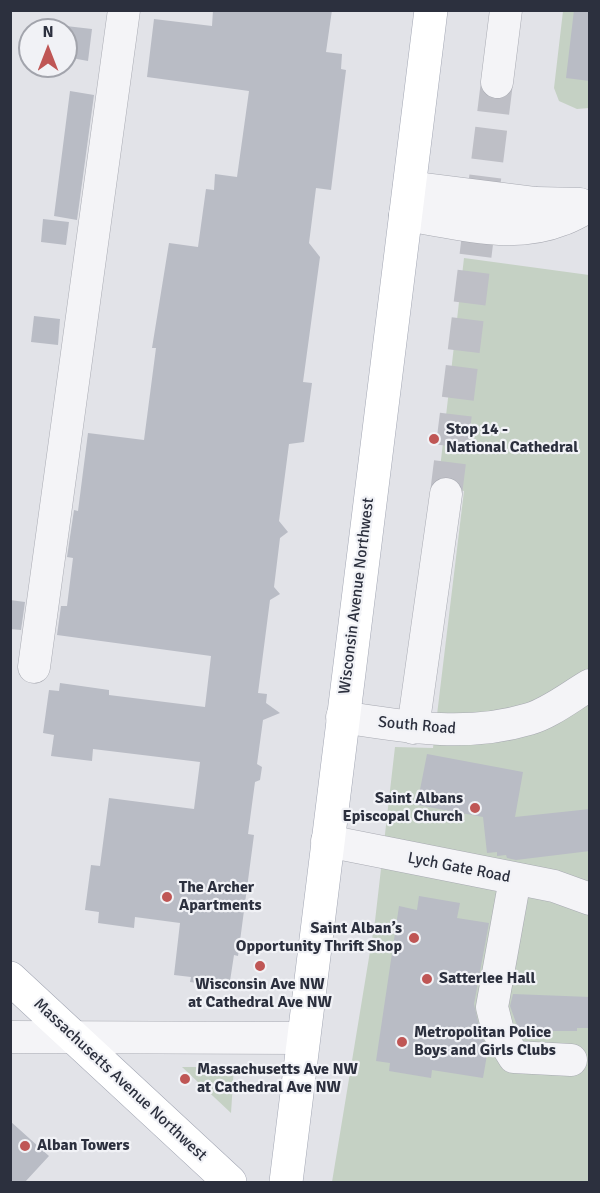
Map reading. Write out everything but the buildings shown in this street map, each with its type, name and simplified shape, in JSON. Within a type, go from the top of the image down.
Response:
[{"type":"main road","name":"Wisconsin Avenue Northwest","points":[[286,1182],[302,1038],[431,10]]},
{"type":"main road","name":"Massachusetts Avenue Northwest","points":[[10,978],[230,1182]]},
{"type":"street","points":[[34,667],[124,10]]},
{"type":"street","points":[[497,82],[506,10]]},
{"type":"street","points":[[407,201],[494,229],[511,229],[559,221],[590,205]]},
{"type":"street","points":[[413,728],[446,494]]},
{"type":"street","name":"South Road","points":[[342,717],[413,728],[476,730],[531,719],[590,686]]},
{"type":"street","name":"Lych Gate Road","points":[[327,841],[554,886],[590,899]]},
{"type":"street","points":[[514,879],[492,1007],[498,1031],[514,1057],[571,1060]]},
{"type":"street","points":[[10,1037],[302,1038]]},
{"type":"green space","points":[[563,11],[589,11],[589,108],[577,109],[559,101],[554,88]]},
{"type":"green space","points":[[464,258],[589,275],[589,1182],[332,1182],[375,921],[395,747],[433,748],[464,491],[438,486]]},
{"type":"green space","points":[[182,1067],[234,1067],[231,1113]]},
{"type":"tunnel","points":[[446,494],[497,82]]},
{"type":"place","name":"Stop 14 - National Cathedral","points":[[434,439]]},
{"type":"place","name":"Saint Albans Episcopal Church","points":[[475,808]]},
{"type":"place","name":"The Archer Apartments","points":[[167,897]]},
{"type":"place","name":"Saint Alban’s Opportunity Thrift Shop","points":[[414,938]]},
{"type":"place","name":"Wisconsin Ave NW at Cathedral Ave NW","points":[[260,966]]},
{"type":"place","name":"Satterlee Hall","points":[[427,979]]},
{"type":"place","name":"Metropolitan Police Boys and Girls Clubs","points":[[402,1042]]},
{"type":"place","name":"Massachusetts Ave NW at Cathedral Ave NW","points":[[185,1079]]},
{"type":"place","name":"Alban Towers","points":[[25,1146]]}]
